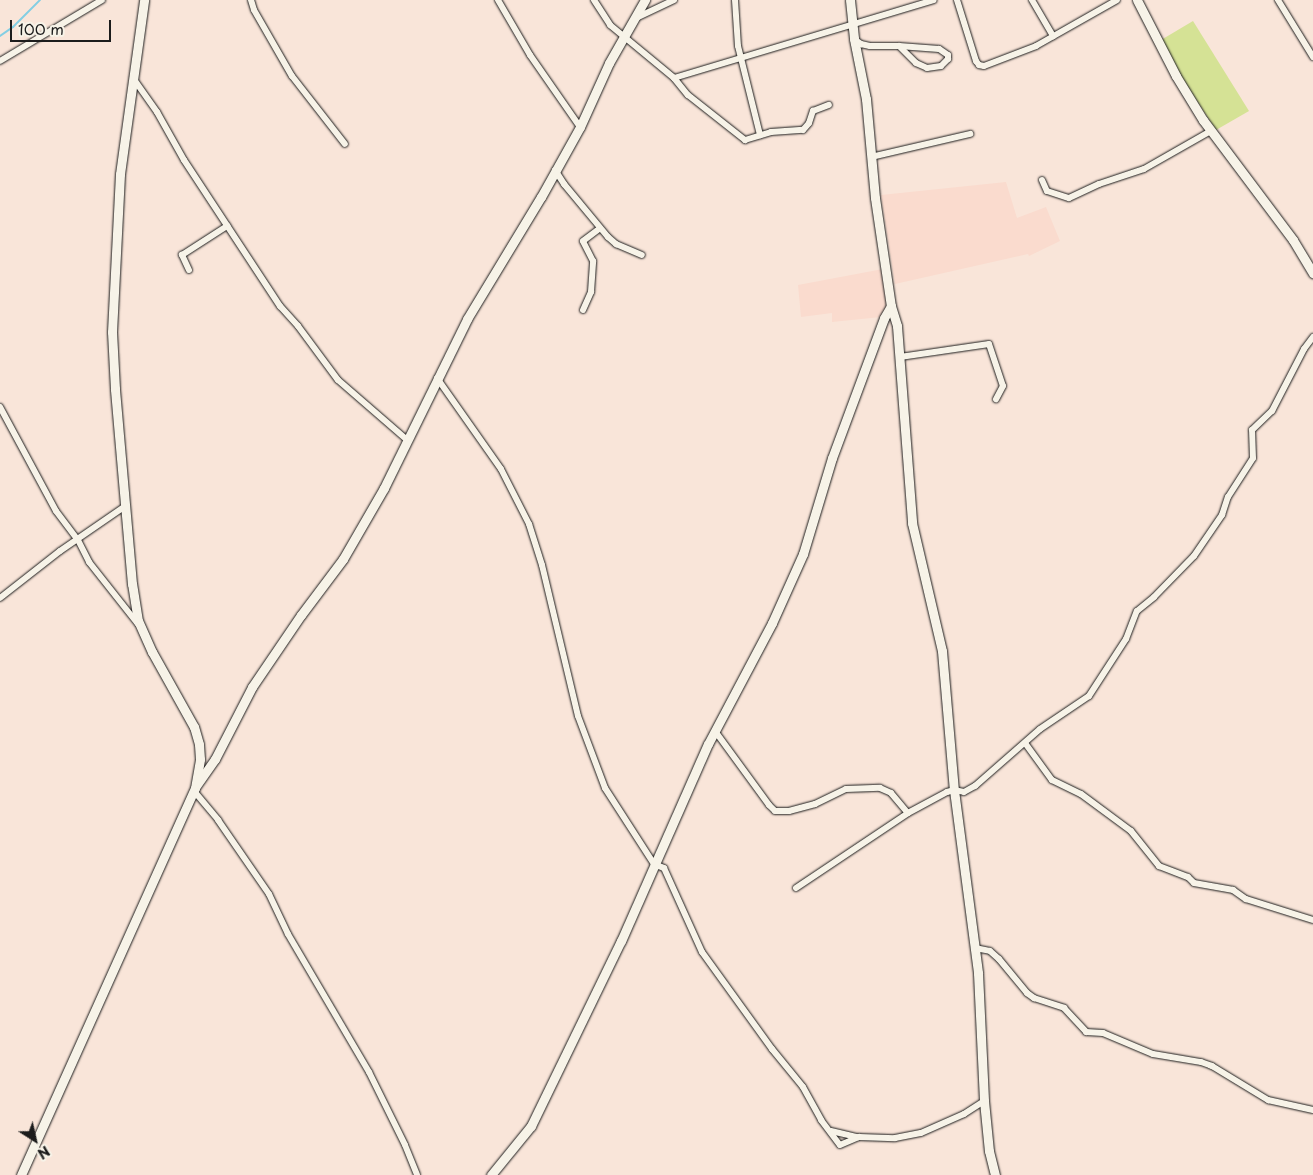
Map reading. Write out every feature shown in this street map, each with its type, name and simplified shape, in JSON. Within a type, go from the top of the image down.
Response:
[{"type":"street","points":[[0,60],[102,0]]},
{"type":"street","points":[[140,626],[132,584],[124,507],[112,332],[122,160],[144,0]]},
{"type":"street","points":[[251,0],[254,10],[292,76],[344,144]]},
{"type":"street","points":[[498,0],[530,56],[580,127]]},
{"type":"street","points":[[594,0],[606,20],[674,78],[688,95],[745,140],[778,131],[798,132],[803,130],[809,123],[813,111],[829,104]]},
{"type":"street","points":[[21,1175],[195,790],[215,759],[252,687],[301,615],[343,559],[384,488],[436,378],[478,298],[556,170],[580,127],[609,63],[645,0]]},
{"type":"street","points":[[636,18],[674,0]]},
{"type":"street","points":[[735,0],[737,35],[741,58],[760,135]]},
{"type":"street","points":[[850,0],[854,23],[854,40],[866,99],[871,157],[891,306],[897,326],[910,507],[942,650],[954,790],[979,982],[984,1101],[989,1151],[995,1175]]},
{"type":"street","points":[[674,78],[934,0]]},
{"type":"street","points":[[957,0],[979,65],[1014,56],[1117,0]]},
{"type":"street","points":[[1032,0],[1053,36]]},
{"type":"street","points":[[1137,0],[1176,76],[1210,131],[1293,240],[1313,273]]},
{"type":"street","points":[[1278,0],[1313,57]]},
{"type":"street","points":[[854,40],[870,46],[899,46],[939,49],[948,55],[948,59],[938,67],[920,67],[899,46]]},
{"type":"street","points":[[132,77],[157,112],[184,160],[280,306],[298,326],[338,380],[406,439]]},
{"type":"street","points":[[1042,180],[1048,191],[1069,198],[1099,184],[1144,169],[1210,131]]},
{"type":"street","points":[[871,157],[970,134]]},
{"type":"street","points":[[556,170],[564,184],[600,228],[616,244],[642,255]]},
{"type":"street","points":[[189,270],[182,255],[227,226]]},
{"type":"street","points":[[583,310],[591,292],[593,261],[583,241],[600,228]]},
{"type":"street","points":[[491,1175],[532,1126],[543,1098],[608,971],[654,864],[715,731],[763,643],[803,554],[832,458],[878,332],[891,306]]},
{"type":"street","points":[[796,888],[908,813],[954,790],[964,792],[975,786],[1047,723],[1089,696],[1126,640],[1138,611],[1154,598],[1198,550],[1222,515],[1228,497],[1253,458],[1252,430],[1272,411],[1304,349],[1313,337]]},
{"type":"street","points":[[900,357],[989,344],[1003,386],[996,399]]},
{"type":"street","points":[[436,378],[501,469],[524,512],[542,565],[578,716],[605,788],[654,864],[664,868],[702,952],[772,1049],[803,1087],[840,1145],[859,1137]]},
{"type":"street","points":[[0,407],[26,452],[44,491],[78,540],[90,562],[140,626],[197,736],[200,759],[195,790],[269,894],[288,934],[369,1072],[417,1175]]},
{"type":"street","points":[[0,598],[124,507]]},
{"type":"street","points":[[715,731],[775,811],[789,811],[815,804],[846,789],[880,788],[891,793],[908,813]]},
{"type":"street","points":[[1025,743],[1052,780],[1081,794],[1130,830],[1159,866],[1188,877],[1194,883],[1233,890],[1246,899],[1313,920]]},
{"type":"street","points":[[974,948],[990,951],[999,959],[1024,991],[1034,998],[1064,1008],[1086,1032],[1103,1033],[1153,1054],[1201,1062],[1212,1066],[1268,1100],[1313,1110]]},
{"type":"street","points":[[829,1129],[859,1137],[895,1138],[922,1133],[964,1114],[984,1101]]},
{"type":"street","points":[[26,1175],[28,1160]]},
{"type":"shaded area","points":[[1006,182],[1017,218],[1046,207],[1060,241],[1029,256],[1028,254],[895,284],[881,195]]},
{"type":"shaded area","points":[[883,269],[888,303],[881,317],[832,322],[832,313],[801,317],[798,285]]},
{"type":"green space","points":[[1193,21],[1249,111],[1216,130],[1180,75],[1161,40]]},
{"type":"waterway","points":[[0,36],[13,27],[40,0]]}]
